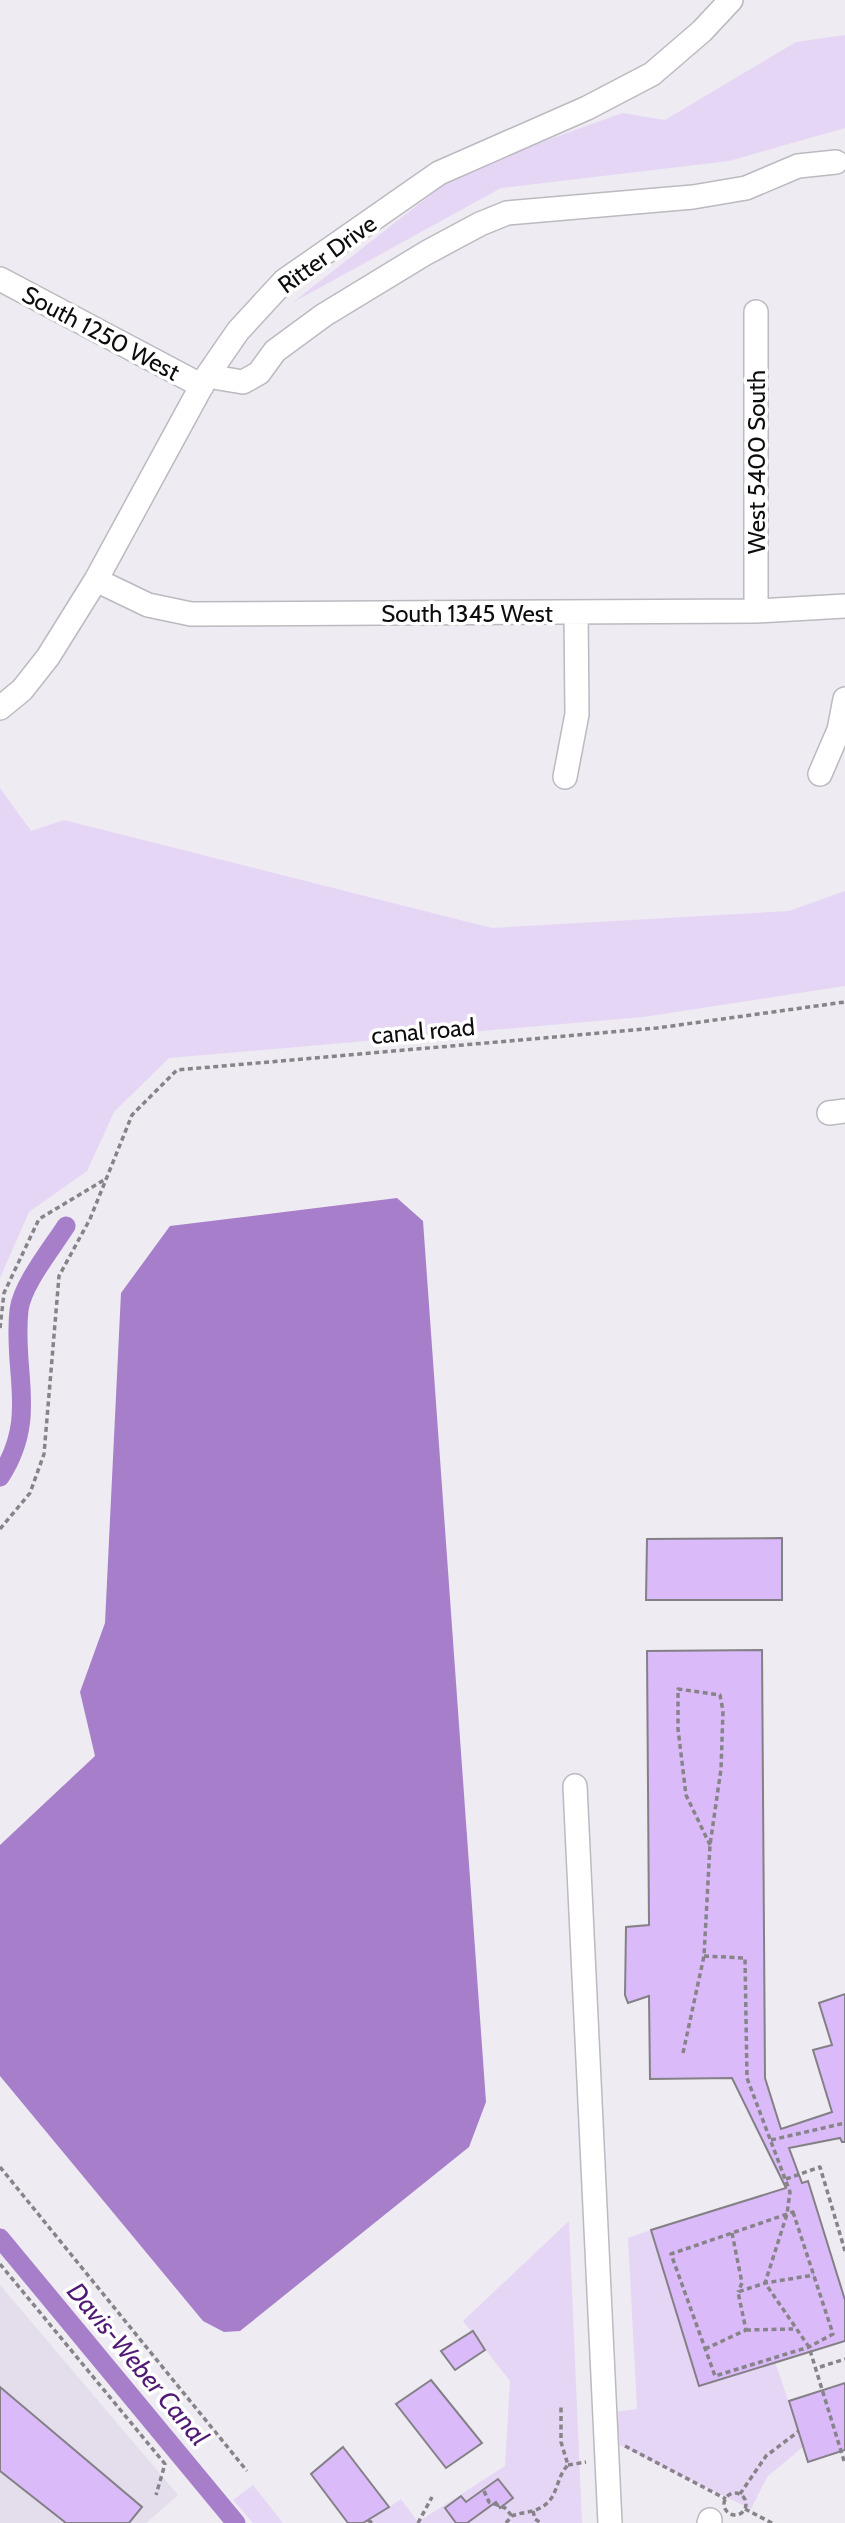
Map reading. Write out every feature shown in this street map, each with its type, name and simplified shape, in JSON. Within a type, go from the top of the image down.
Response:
[{"type":"street","name":"Ritter Drive","points":[[0,708],[22,690],[48,657],[96,580],[205,381],[239,331],[284,281],[439,173],[587,108],[652,74],[702,31],[731,0]]},
{"type":"street","name":"South 1250 West","points":[[0,279],[205,381],[243,382],[259,373],[275,351],[324,315],[426,253],[480,224],[507,214],[693,197],[746,188],[798,166],[836,162]]},
{"type":"street","name":"West 5400 South","points":[[756,312],[756,611]]},
{"type":"street","name":"South 1345 West","points":[[96,580],[148,605],[191,614],[844,611]]},
{"type":"street","points":[[565,777],[577,714],[576,612]]},
{"type":"street","points":[[820,774],[839,730],[845,699]]},
{"type":"street","points":[[575,1786],[610,2523]]},
{"type":"path","name":"canal road","points":[[0,1529],[30,1493],[44,1454],[59,1276],[90,1219],[132,1115],[177,1070],[657,1028],[845,1002]]},
{"type":"path","points":[[0,1328],[5,1293],[39,1219],[106,1179]]},
{"type":"path","points":[[683,2053],[704,1956],[710,1844],[721,1769],[723,1711],[720,1695],[678,1689],[678,1728],[686,1795],[710,1844]]},
{"type":"path","points":[[704,1956],[744,1958],[747,2078],[790,2192],[787,2214],[765,2283],[794,2329],[809,2347],[845,2464]]},
{"type":"path","points":[[771,2140],[845,2123]]},
{"type":"path","points":[[0,2167],[247,2470]]},
{"type":"path","points":[[786,2179],[820,2167],[845,2251]]},
{"type":"path","points":[[793,2212],[833,2334],[809,2347],[715,2376],[671,2254],[732,2233],[793,2212]]},
{"type":"path","points":[[732,2233],[742,2283],[738,2292],[746,2330]]},
{"type":"path","points":[[0,2264],[165,2464],[156,2495]]},
{"type":"path","points":[[738,2292],[765,2283],[814,2275]]},
{"type":"path","points":[[705,2349],[746,2330],[794,2329]]},
{"type":"path","points":[[820,2367],[845,2359]]},
{"type":"path","points":[[506,2523],[512,2516],[533,2511],[553,2498],[561,2474],[568,2465],[561,2442],[561,2406]]},
{"type":"path","points":[[740,2494],[766,2456],[799,2431]]},
{"type":"path","points":[[622,2445],[726,2499]]},
{"type":"path","points":[[484,2491],[489,2502],[512,2516]]},
{"type":"path","points":[[732,2494],[740,2494],[745,2501],[745,2508],[738,2514],[731,2514],[725,2507],[726,2499],[732,2494]]},
{"type":"path","points":[[418,2523],[432,2497]]},
{"type":"path","points":[[745,2508],[772,2523]]},
{"type":"path","points":[[533,2511],[535,2519],[541,2523]]},
{"type":"shaded area","points":[[845,35],[845,128],[729,161],[501,188],[292,303],[460,172],[622,113],[665,120],[796,42]]},
{"type":"shaded area","points":[[0,788],[31,831],[64,820],[492,928],[789,911],[845,891],[845,986],[643,1017],[169,1058],[114,1112],[87,1171],[29,1212],[0,1278]]},
{"type":"shaded area","points":[[397,1198],[423,1221],[486,2102],[469,2147],[240,2331],[224,2332],[203,2321],[0,2076],[0,1845],[95,1756],[80,1692],[105,1623],[121,1293],[170,1226]]},
{"type":"shaded area","points":[[569,2221],[582,2523],[366,2523],[401,2499],[418,2522],[505,2466],[510,2381],[463,2321]]},
{"type":"shaded area","points":[[651,2230],[699,2386],[775,2362],[804,2446],[767,2477],[751,2509],[615,2443],[614,2412],[637,2409],[628,2238]]},
{"type":"shaded area","points":[[0,2285],[178,2495],[146,2523],[0,2523]]},
{"type":"shaded area","points":[[253,2485],[283,2523],[253,2523],[233,2500]]},
{"type":"building","points":[[782,1538],[782,1600],[646,1600],[647,1539]]},
{"type":"building","points":[[762,1650],[765,2078],[781,2129],[832,2112],[813,2050],[832,2045],[819,2003],[845,1994],[845,2142],[840,2138],[789,2148],[802,2183],[808,2181],[845,2300],[845,2341],[699,2386],[651,2230],[786,2188],[732,2078],[650,2079],[649,1996],[628,2003],[625,1995],[626,1927],[649,1925],[647,1651]]},
{"type":"building","points":[[473,2331],[485,2350],[455,2370],[441,2351]]},
{"type":"building","points":[[431,2380],[482,2443],[446,2468],[396,2404]]},
{"type":"building","points":[[845,2383],[845,2450],[808,2462],[789,2401]]},
{"type":"building","points":[[0,2387],[142,2507],[129,2523],[66,2523],[0,2471]]},
{"type":"building","points":[[343,2447],[389,2507],[363,2523],[348,2523],[311,2474]]},
{"type":"building","points":[[498,2479],[513,2498],[500,2508],[496,2502],[467,2523],[456,2523],[445,2508],[461,2496],[466,2502]]},
{"type":"waterway","name":"Davis-Weber Canal","points":[[0,1477],[12,1455],[21,1414],[18,1333],[21,1300],[31,1278],[66,1226]]},
{"type":"waterway","name":"Davis-Weber Canal","points":[[0,2238],[236,2523]]}]
